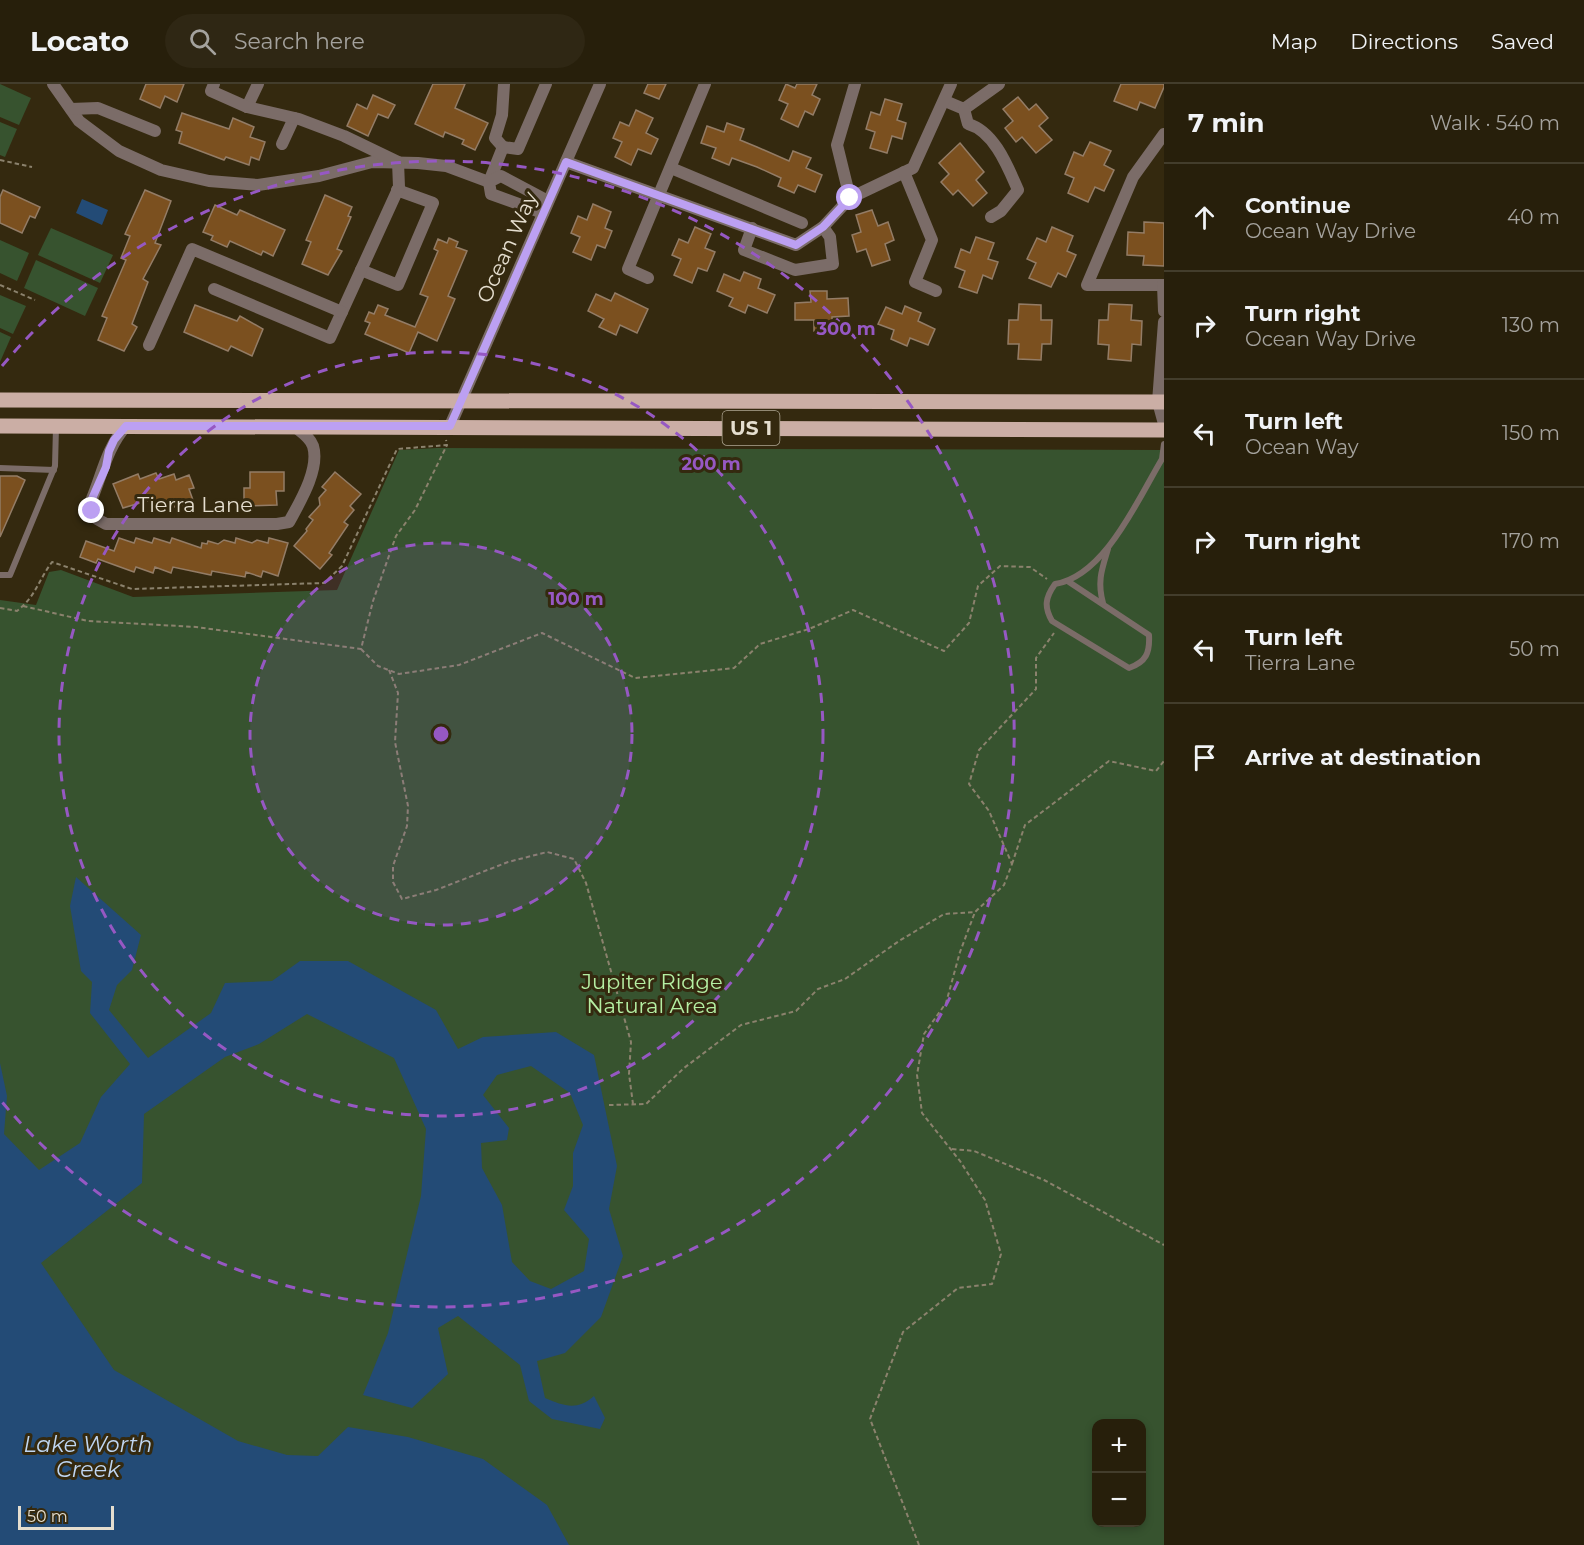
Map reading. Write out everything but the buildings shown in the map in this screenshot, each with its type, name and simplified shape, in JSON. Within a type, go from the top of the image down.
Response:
[{"type":"main road","name":"US 1","points":[[0,400],[1161,402]]},
{"type":"main road","name":"US 1","points":[[0,426],[294,426],[448,431],[1164,430]]},
{"type":"street","points":[[53,84],[80,121],[119,151],[161,170],[209,181],[258,185],[319,176],[372,162],[446,166],[489,182],[501,176],[546,207]]},
{"type":"street","points":[[214,84],[211,91],[247,106],[294,118],[344,136],[398,162]]},
{"type":"street","points":[[247,106],[258,84]]},
{"type":"street","points":[[504,84],[502,115],[495,138],[503,147],[518,148],[546,84]]},
{"type":"street","name":"Ocean Way","points":[[448,431],[600,84]]},
{"type":"street","points":[[648,278],[628,270],[661,195],[705,84]]},
{"type":"street","points":[[850,198],[837,145],[855,84]]},
{"type":"street","points":[[566,162],[796,245],[823,227],[850,198],[913,168],[951,84]]},
{"type":"street","points":[[964,109],[999,84]]},
{"type":"street","points":[[945,100],[964,109],[968,124],[981,127],[999,153],[1018,190],[1001,211],[991,216]]},
{"type":"street","points":[[71,109],[98,108],[155,131]]},
{"type":"street","points":[[282,144],[294,118]]},
{"type":"street","points":[[1164,134],[1133,177],[1086,285],[1164,285],[1164,311]]},
{"type":"street","points":[[503,147],[489,182],[492,194],[546,207]]},
{"type":"street","points":[[214,289],[330,338],[398,190],[398,162]]},
{"type":"street","points":[[671,168],[802,224]]},
{"type":"street","points":[[904,172],[932,240],[915,282],[936,291]]},
{"type":"street","points":[[361,270],[398,285],[433,203],[398,190]]},
{"type":"street","points":[[752,228],[744,250],[795,270],[833,264],[830,237],[823,227]]},
{"type":"street","points":[[149,345],[192,249],[342,312]]},
{"type":"street","points":[[1164,322],[1161,402],[1164,424]]},
{"type":"street","name":"Tierra Lane","points":[[126,426],[114,440],[91,501],[97,519],[106,524],[277,524],[289,522],[313,468],[314,455],[308,437],[294,426]]},
{"type":"lane","points":[[0,575],[10,575],[54,470],[56,426]]},
{"type":"lane","points":[[1103,603],[1099,588],[1099,575],[1110,546],[1162,459],[1164,444]]},
{"type":"lane","points":[[0,468],[54,470]]},
{"type":"lane","points":[[1069,582],[1149,635],[1150,650],[1142,663],[1129,668],[1052,621],[1046,610],[1047,595],[1055,584],[1069,582],[1081,575],[1110,546]]},
{"type":"path","points":[[0,160],[33,167]]},
{"type":"path","points":[[0,285],[35,300]]},
{"type":"path","points":[[361,649],[373,601],[396,536],[415,510],[447,445],[448,431]]},
{"type":"path","points":[[0,608],[17,611],[32,599],[41,576],[52,562],[132,589],[324,583],[342,566],[397,449],[447,445]]},
{"type":"path","points":[[23,606],[88,621],[196,627],[361,649],[378,666],[399,674],[459,665],[542,633],[635,678],[734,668],[760,644],[809,629],[853,610],[944,651],[969,623],[978,586],[1000,566],[1030,567],[1055,584]]},
{"type":"path","points":[[1012,864],[990,811],[969,783],[979,750],[1036,689],[1036,658],[1059,625]]},
{"type":"path","points":[[389,670],[398,693],[395,742],[408,806],[407,826],[393,866],[393,882],[402,899],[436,890],[508,862],[547,852],[574,859],[586,883],[631,1042],[629,1074],[633,1104]]},
{"type":"path","points":[[919,1545],[870,1419],[903,1332],[958,1288],[992,1284],[1001,1254],[985,1200],[951,1149],[922,1113],[916,1074],[924,1034],[946,1003],[960,952],[975,912],[1004,885],[1025,825],[1109,761],[1156,771],[1164,761]]},
{"type":"path","points":[[609,1105],[646,1104],[684,1068],[741,1024],[796,1011],[818,989],[845,979],[899,941],[944,914],[975,912]]},
{"type":"path","points":[[951,1149],[974,1151],[1044,1180],[1164,1245]]},
{"type":"green space","points":[[0,84],[31,98],[19,125],[0,117]]},
{"type":"green space","points":[[0,122],[17,129],[5,157],[0,155]]},
{"type":"green space","points":[[51,228],[113,255],[100,283],[38,255]]},
{"type":"green space","points":[[0,240],[29,253],[17,281],[0,273]]},
{"type":"green space","points":[[36,260],[98,288],[85,316],[24,288]]},
{"type":"green space","points":[[0,295],[26,306],[13,334],[0,328]]},
{"type":"green space","points":[[0,332],[11,337],[0,362]]},
{"type":"green space","name":"Jupiter Ridge Natural Area","points":[[437,448],[1164,450],[1164,1545],[533,1545],[233,1467],[0,1280],[0,600],[36,605],[49,572],[61,570],[133,597],[337,590],[399,450]]},
{"type":"water","points":[[82,199],[108,210],[102,225],[76,213]]},
{"type":"water","name":"Lake Worth Creek","points":[[76,877],[141,935],[132,970],[117,985],[109,1010],[148,1058],[211,1013],[225,983],[272,981],[300,961],[348,961],[436,1010],[458,1049],[483,1037],[556,1032],[594,1055],[617,1166],[609,1209],[623,1256],[601,1317],[565,1353],[537,1361],[545,1398],[570,1406],[582,1404],[594,1396],[605,1418],[600,1429],[552,1419],[529,1401],[520,1365],[458,1316],[438,1328],[448,1374],[412,1408],[363,1395],[388,1333],[421,1196],[426,1129],[394,1058],[307,1014],[259,1044],[225,1057],[144,1114],[142,1183],[41,1263],[114,1370],[238,1441],[287,1455],[318,1456],[348,1427],[408,1437],[483,1459],[547,1505],[569,1545],[0,1545],[0,1063],[7,1096],[4,1134],[39,1170],[80,1143],[101,1097],[130,1064],[90,1013],[92,982],[81,971],[70,906]],"holes":[[[531,1066],[570,1093],[583,1125],[573,1153],[573,1186],[564,1210],[589,1239],[584,1271],[551,1289],[530,1281],[512,1262],[502,1205],[482,1168],[481,1143],[507,1140],[509,1128],[483,1095],[497,1075]]]},
{"type":"route","points":[[92,511],[91,501],[106,467],[109,451],[114,440],[126,426],[450,426],[566,162],[735,221],[796,245],[823,227],[850,198]]}]
